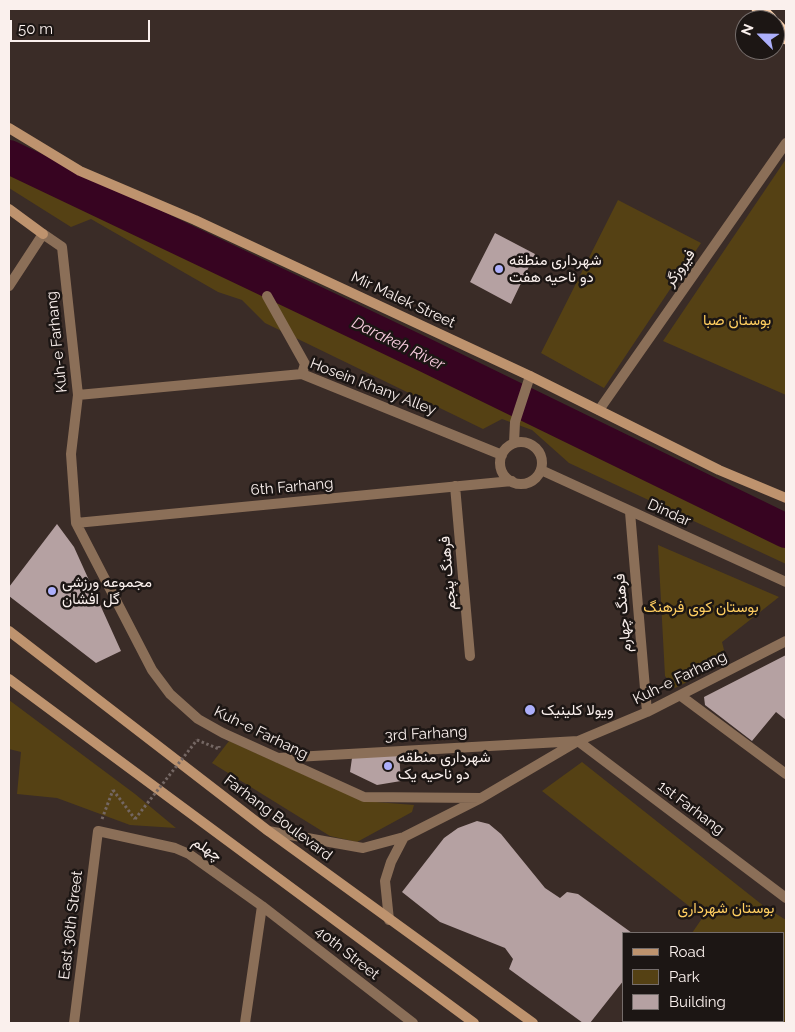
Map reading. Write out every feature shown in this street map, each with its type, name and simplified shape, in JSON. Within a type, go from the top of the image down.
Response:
[{"type":"main road","name":"Mir Malek Street","points":[[9,128],[80,171],[195,220],[530,376],[718,470],[786,498]]},
{"type":"main road","points":[[9,209],[44,234]]},
{"type":"main road","name":"Farhang Boulevard","points":[[9,630],[267,830],[533,1023]]},
{"type":"main road","points":[[9,679],[474,1023]]},
{"type":"street","name":"فیروزگر","points":[[598,410],[786,143]]},
{"type":"street","points":[[9,286],[44,234]]},
{"type":"street","name":"Kuh-e Farhang","points":[[44,234],[62,247],[78,395],[71,454],[76,523],[152,670],[170,694],[198,719],[276,758],[364,797],[481,798]]},
{"type":"street","points":[[267,296],[305,364],[302,374]]},
{"type":"street","name":"Hosein Khany Alley","points":[[78,395],[302,374],[502,455]]},
{"type":"street","points":[[514,443],[528,443],[539,451],[542,464],[541,470],[532,481],[526,483],[512,481],[501,467],[502,455],[514,443],[515,422],[530,376]]},
{"type":"street","name":"Dindar","points":[[541,470],[786,582]]},
{"type":"street","name":"6th Farhang","points":[[76,523],[512,481]]},
{"type":"street","name":"فرهنگ پنجم","points":[[455,486],[470,656]]},
{"type":"street","name":"فرهنگ چهارم","points":[[630,512],[647,712]]},
{"type":"street","name":"Kuh-e Farhang","points":[[267,830],[363,848],[404,837],[481,798],[578,741],[681,696],[786,641]]},
{"type":"street","points":[[681,696],[786,774]]},
{"type":"street","name":"3rd Farhang","points":[[276,758],[578,741]]},
{"type":"street","name":"1st Farhang","points":[[578,741],[786,898]]},
{"type":"street","name":"چهلم","points":[[98,831],[175,848],[189,854],[262,906]]},
{"type":"street","name":"East 36th Street","points":[[74,1023],[98,831]]},
{"type":"street","points":[[389,920],[385,882],[391,862],[404,837]]},
{"type":"street","points":[[245,1023],[262,906]]},
{"type":"street","name":"40th Street","points":[[262,906],[413,1023]]},
{"type":"path","points":[[98,831],[113,790],[135,819],[197,740],[218,749]]},
{"type":"green space","name":"بوستان صبا","points":[[786,159],[786,395],[663,341]]},
{"type":"green space","points":[[9,165],[492,404],[786,540],[786,564],[569,463],[532,430],[502,419],[483,429],[265,323],[242,300],[218,292],[91,219],[71,227],[9,188]]},
{"type":"green space","points":[[618,200],[701,243],[604,388],[541,353]]},
{"type":"green space","name":"بوستان کوی فرهنگ","points":[[658,545],[779,597],[722,642],[727,662],[675,688],[665,676]]},
{"type":"green space","points":[[9,700],[135,794],[176,828],[130,825],[57,798],[17,794],[21,752],[9,749]]},
{"type":"green space","points":[[229,741],[363,801],[414,805],[412,812],[357,842],[330,836],[212,763]]},
{"type":"green space","name":"بوستان شهرداری","points":[[582,762],[765,907],[786,920],[786,1023],[628,1023],[785,1022],[785,932],[693,932],[703,917],[542,791]]},
{"type":"building","points":[[495,233],[535,254],[511,304],[470,282]]},
{"type":"building","name":"مجموعه ورزشی گل افشان","points":[[57,524],[74,547],[121,651],[96,663],[9,596],[9,587]]},
{"type":"building","points":[[786,655],[786,720],[776,712],[752,741],[705,705],[704,697]]},
{"type":"building","points":[[399,753],[401,781],[377,785],[350,772],[352,758]]},
{"type":"building","points":[[477,821],[489,824],[501,834],[545,888],[560,898],[567,892],[578,894],[631,932],[622,932],[622,983],[590,1023],[583,1023],[509,969],[513,959],[505,948],[440,922],[402,892],[444,838],[458,828]]},
{"type":"waterway","name":"Darakeh River","points":[[9,157],[425,355],[786,531]]},
{"type":"place","name":"شهرداری منطقه دو ناحیه هفت","points":[[499,269]]},
{"type":"place","name":"مجموعه ورزشی گل افشان","points":[[52,591]]},
{"type":"place","name":"ویولا کلینیک","points":[[530,710]]},
{"type":"place","name":"شهرداری منطقه دو ناحیه یک","points":[[388,766]]}]
